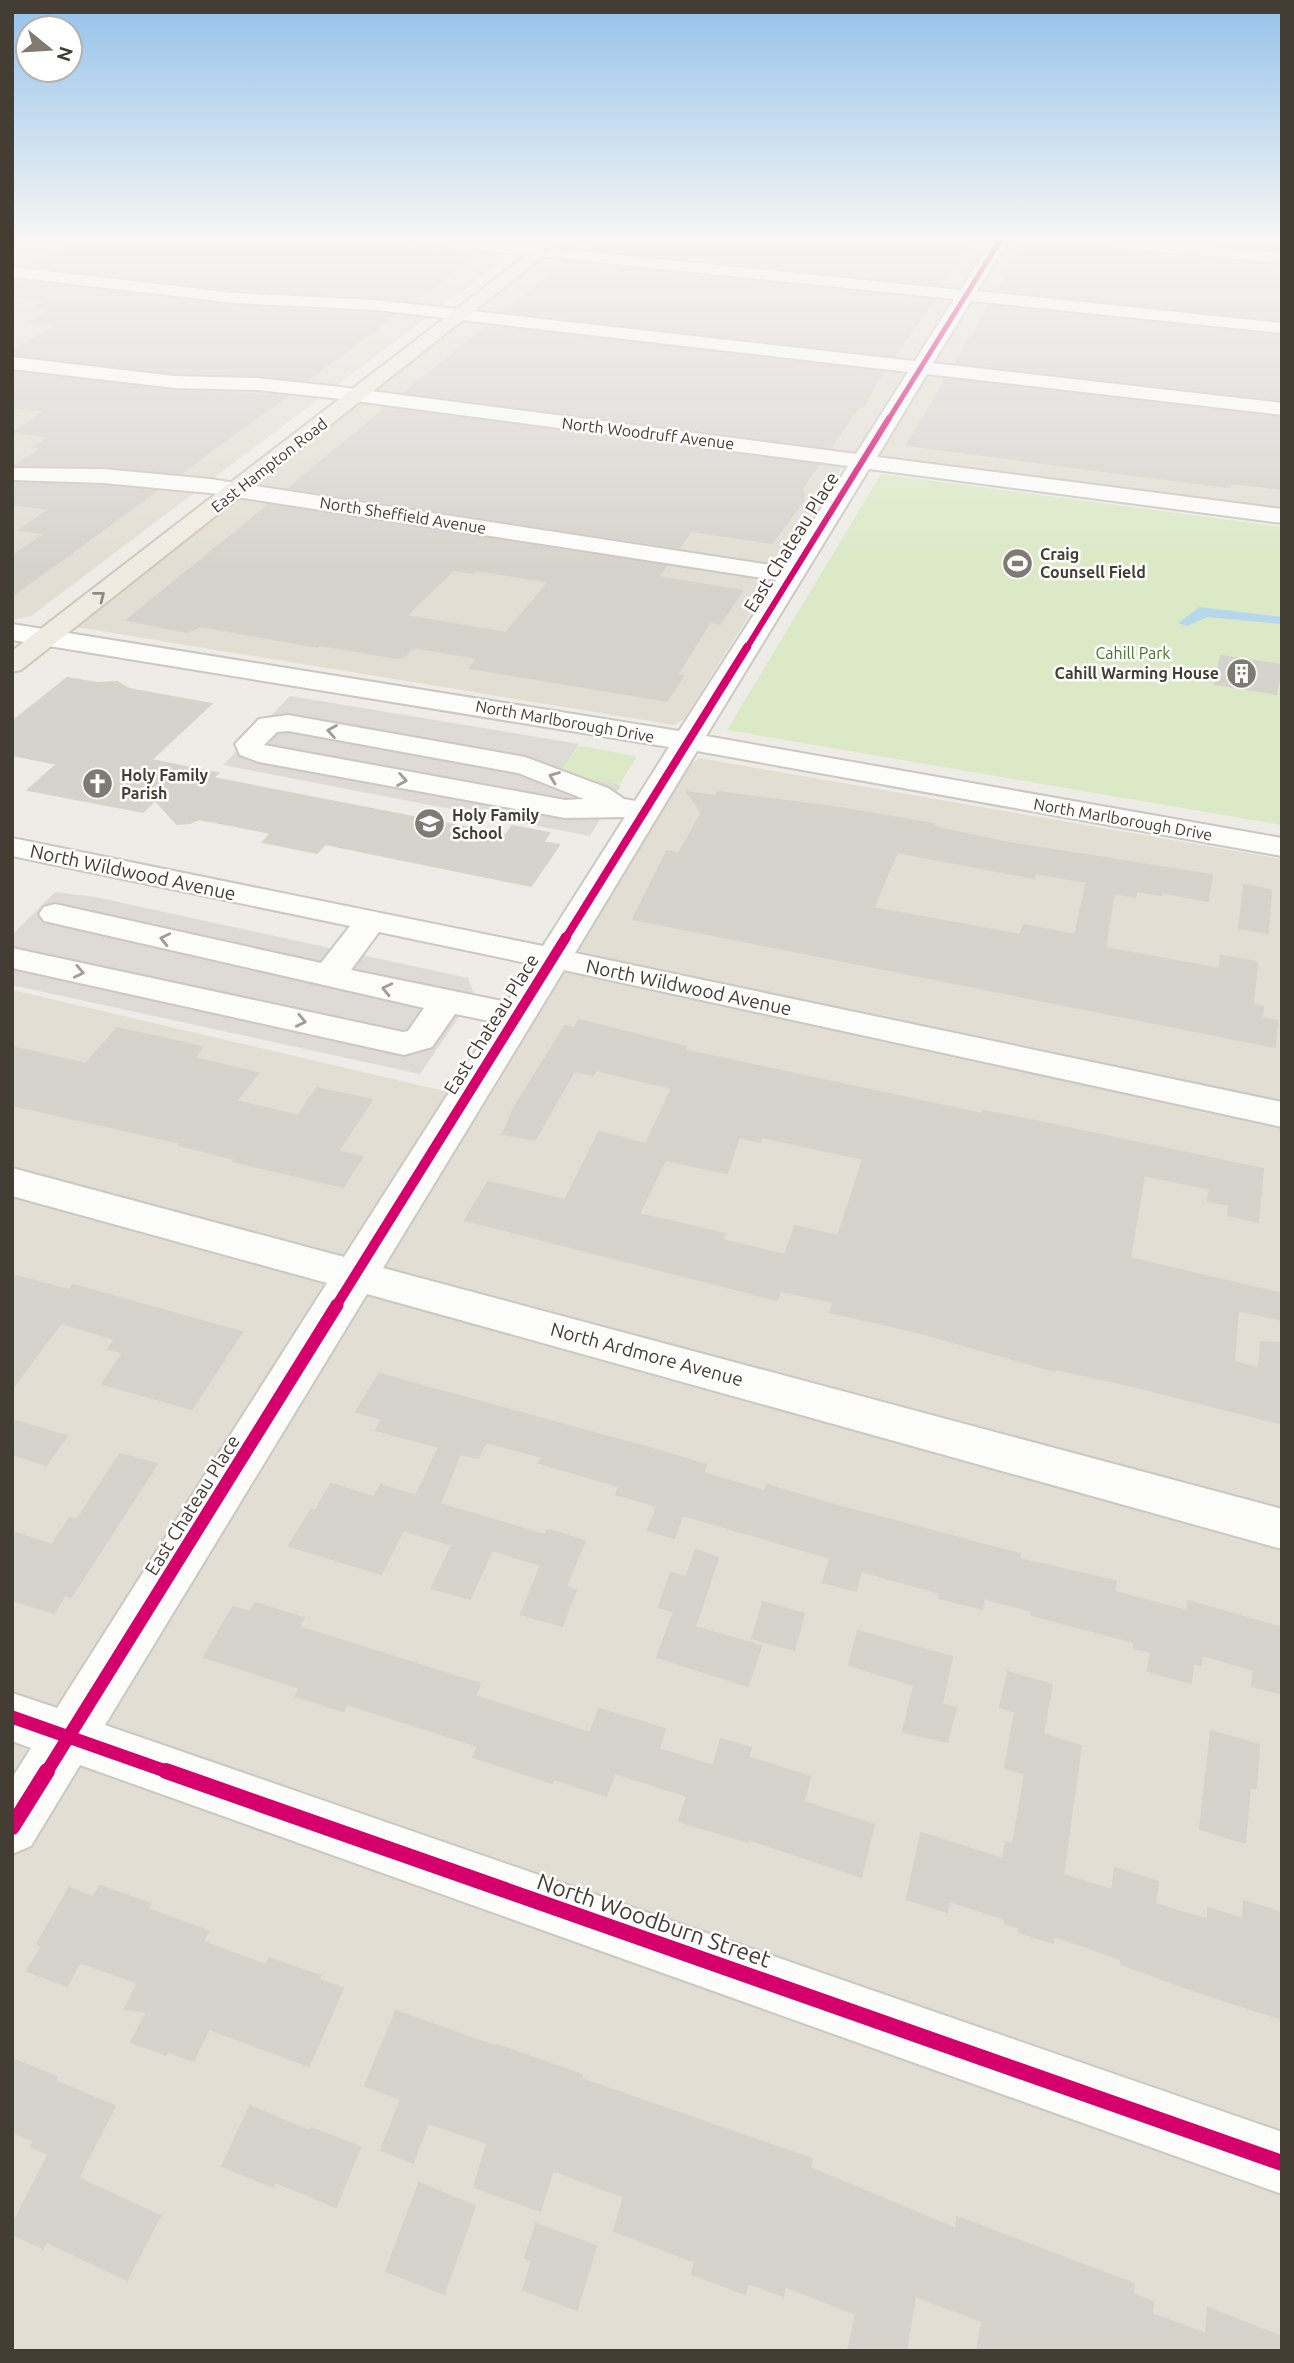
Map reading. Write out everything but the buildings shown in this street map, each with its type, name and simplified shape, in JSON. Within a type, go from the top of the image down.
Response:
[{"type":"main road","name":"East Hampton Road","points":[[70,593],[389,349]]},
{"type":"main road","name":"East Hampton Road","points":[[12,664],[25,631],[237,490],[417,349]]},
{"type":"street","points":[[767,349],[1282,409]]},
{"type":"street","name":"East Chateau Place","points":[[12,1827],[553,958],[630,808],[686,741],[932,349]]},
{"type":"street","name":"North Woodruff Avenue","points":[[12,363],[175,382],[257,384],[332,392],[1282,516]]},
{"type":"street","name":"North Sheffield Avenue","points":[[12,474],[103,476],[210,486],[792,575]]},
{"type":"street","name":"North Marlborough Drive","points":[[25,631],[686,741],[1282,847]]},
{"type":"street","points":[[387,741],[427,698]]},
{"type":"street","points":[[278,722],[525,766],[630,808],[565,809],[259,754],[250,749],[249,744],[269,725],[278,722]]},
{"type":"street","name":"North Wildwood Avenue","points":[[12,847],[553,958],[1282,1115]]},
{"type":"street","points":[[12,957],[104,866]]},
{"type":"street","points":[[55,914],[446,1002],[517,1015]]},
{"type":"street","points":[[329,976],[371,921]]},
{"type":"street","points":[[12,957],[404,1044],[420,1038],[446,1002]]},
{"type":"street","name":"North Ardmore Avenue","points":[[12,1182],[1282,1529]]},
{"type":"street","name":"North Woodburn Street","points":[[12,1717],[1282,2163]]},
{"type":"shaded area","points":[[12,349],[385,349],[31,616],[12,620]]},
{"type":"shaded area","points":[[425,349],[1282,349],[1282,509],[850,455],[684,719],[674,725],[77,627],[83,618]]},
{"type":"shaded area","points":[[290,696],[579,744],[559,774],[621,785],[590,836],[223,765]]},
{"type":"shaded area","points":[[699,758],[1282,859],[1282,2351],[12,2351],[12,990],[487,1101],[690,765]]},
{"type":"shaded area","points":[[55,892],[95,897],[468,978],[474,995],[420,1074],[12,985],[12,935]]},
{"type":"green space","name":"Cahill Park","points":[[881,474],[1282,527],[1282,825],[727,730]]},
{"type":"green space","points":[[578,747],[636,758],[621,782],[616,785],[559,774]]},
{"type":"water","points":[[1200,607],[1282,617],[1282,624],[1207,617],[1187,626],[1178,623]]},
{"type":"cycle path","points":[[12,1827],[932,349]]},
{"type":"cycle path","points":[[12,1717],[1282,2163]]},
{"type":"place","name":"Craig Counsell Field","points":[[1017,563]]},
{"type":"place","name":"Cahill Warming House","points":[[1242,673]]},
{"type":"place","name":"Holy Family Parish","points":[[98,784]]},
{"type":"place","name":"Holy Family School","points":[[429,824]]}]
